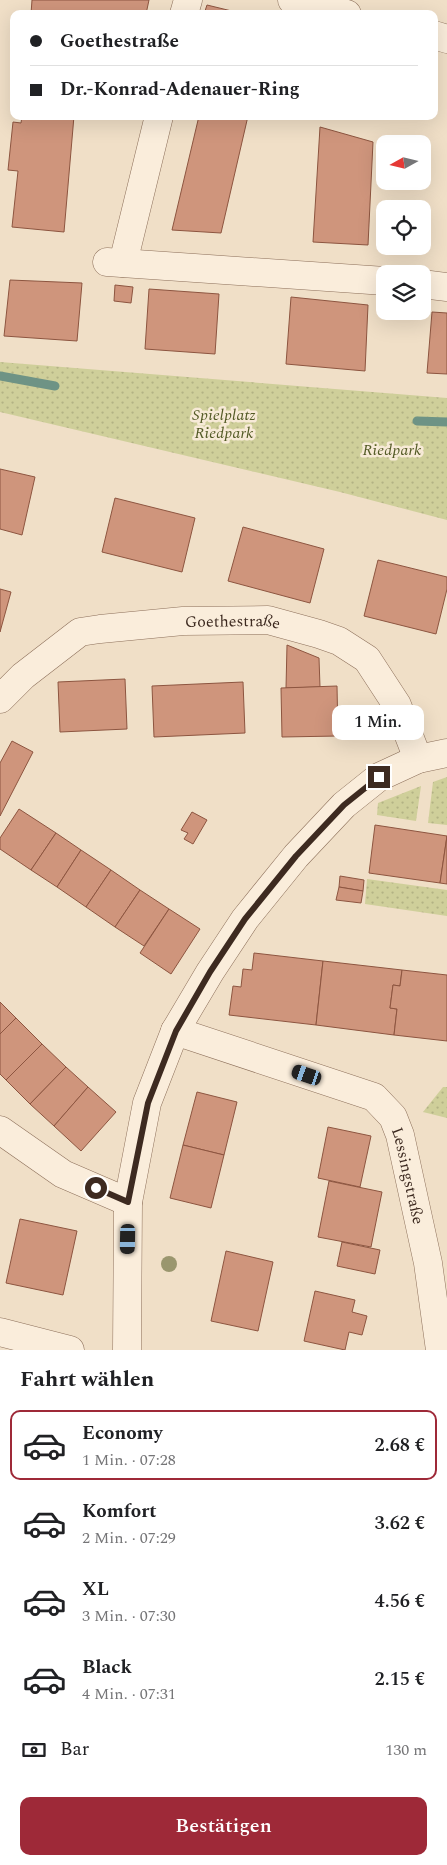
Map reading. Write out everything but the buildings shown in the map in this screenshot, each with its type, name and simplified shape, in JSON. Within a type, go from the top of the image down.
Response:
[{"type":"street","points":[[292,0],[332,10]]},
{"type":"street","points":[[158,120],[115,263],[376,280]]},
{"type":"street","points":[[431,285],[447,287]]},
{"type":"street","name":"Goethestraße","points":[[0,699],[23,676],[80,632],[183,621],[268,620],[339,641],[367,658],[396,705],[418,759]]},
{"type":"street","points":[[127,1350],[128,1202],[148,1103],[176,1031],[210,972],[245,919],[296,856],[344,805],[379,777],[418,759],[447,753]]},
{"type":"street","name":"Lessingstraße","points":[[176,1031],[374,1097],[393,1117],[402,1144],[428,1263],[440,1350]]},
{"type":"street","points":[[0,1130],[63,1174],[128,1202]]},
{"type":"street","points":[[0,1332],[70,1350]]},
{"type":"green space","name":"Riedpark","points":[[0,362],[447,398],[447,520],[340,492],[0,412]]},
{"type":"green space","points":[[447,777],[447,825],[428,823],[433,782]]},
{"type":"green space","points":[[421,786],[416,821],[377,815],[378,803]]},
{"type":"green space","points":[[367,879],[447,890],[447,916],[365,904]]},
{"type":"green space","points":[[443,1087],[447,1087],[447,1118],[423,1112]]},
{"type":"waterway","points":[[0,376],[55,386]]},
{"type":"waterway","points":[[417,421],[447,422]]},
{"type":"route","points":[[96,1188],[128,1202],[148,1103],[176,1031],[210,972],[245,919],[296,856],[344,805],[379,777]]},
{"type":"park label","name":"Spielplatz Riedpark","points":[[224,423]]}]
